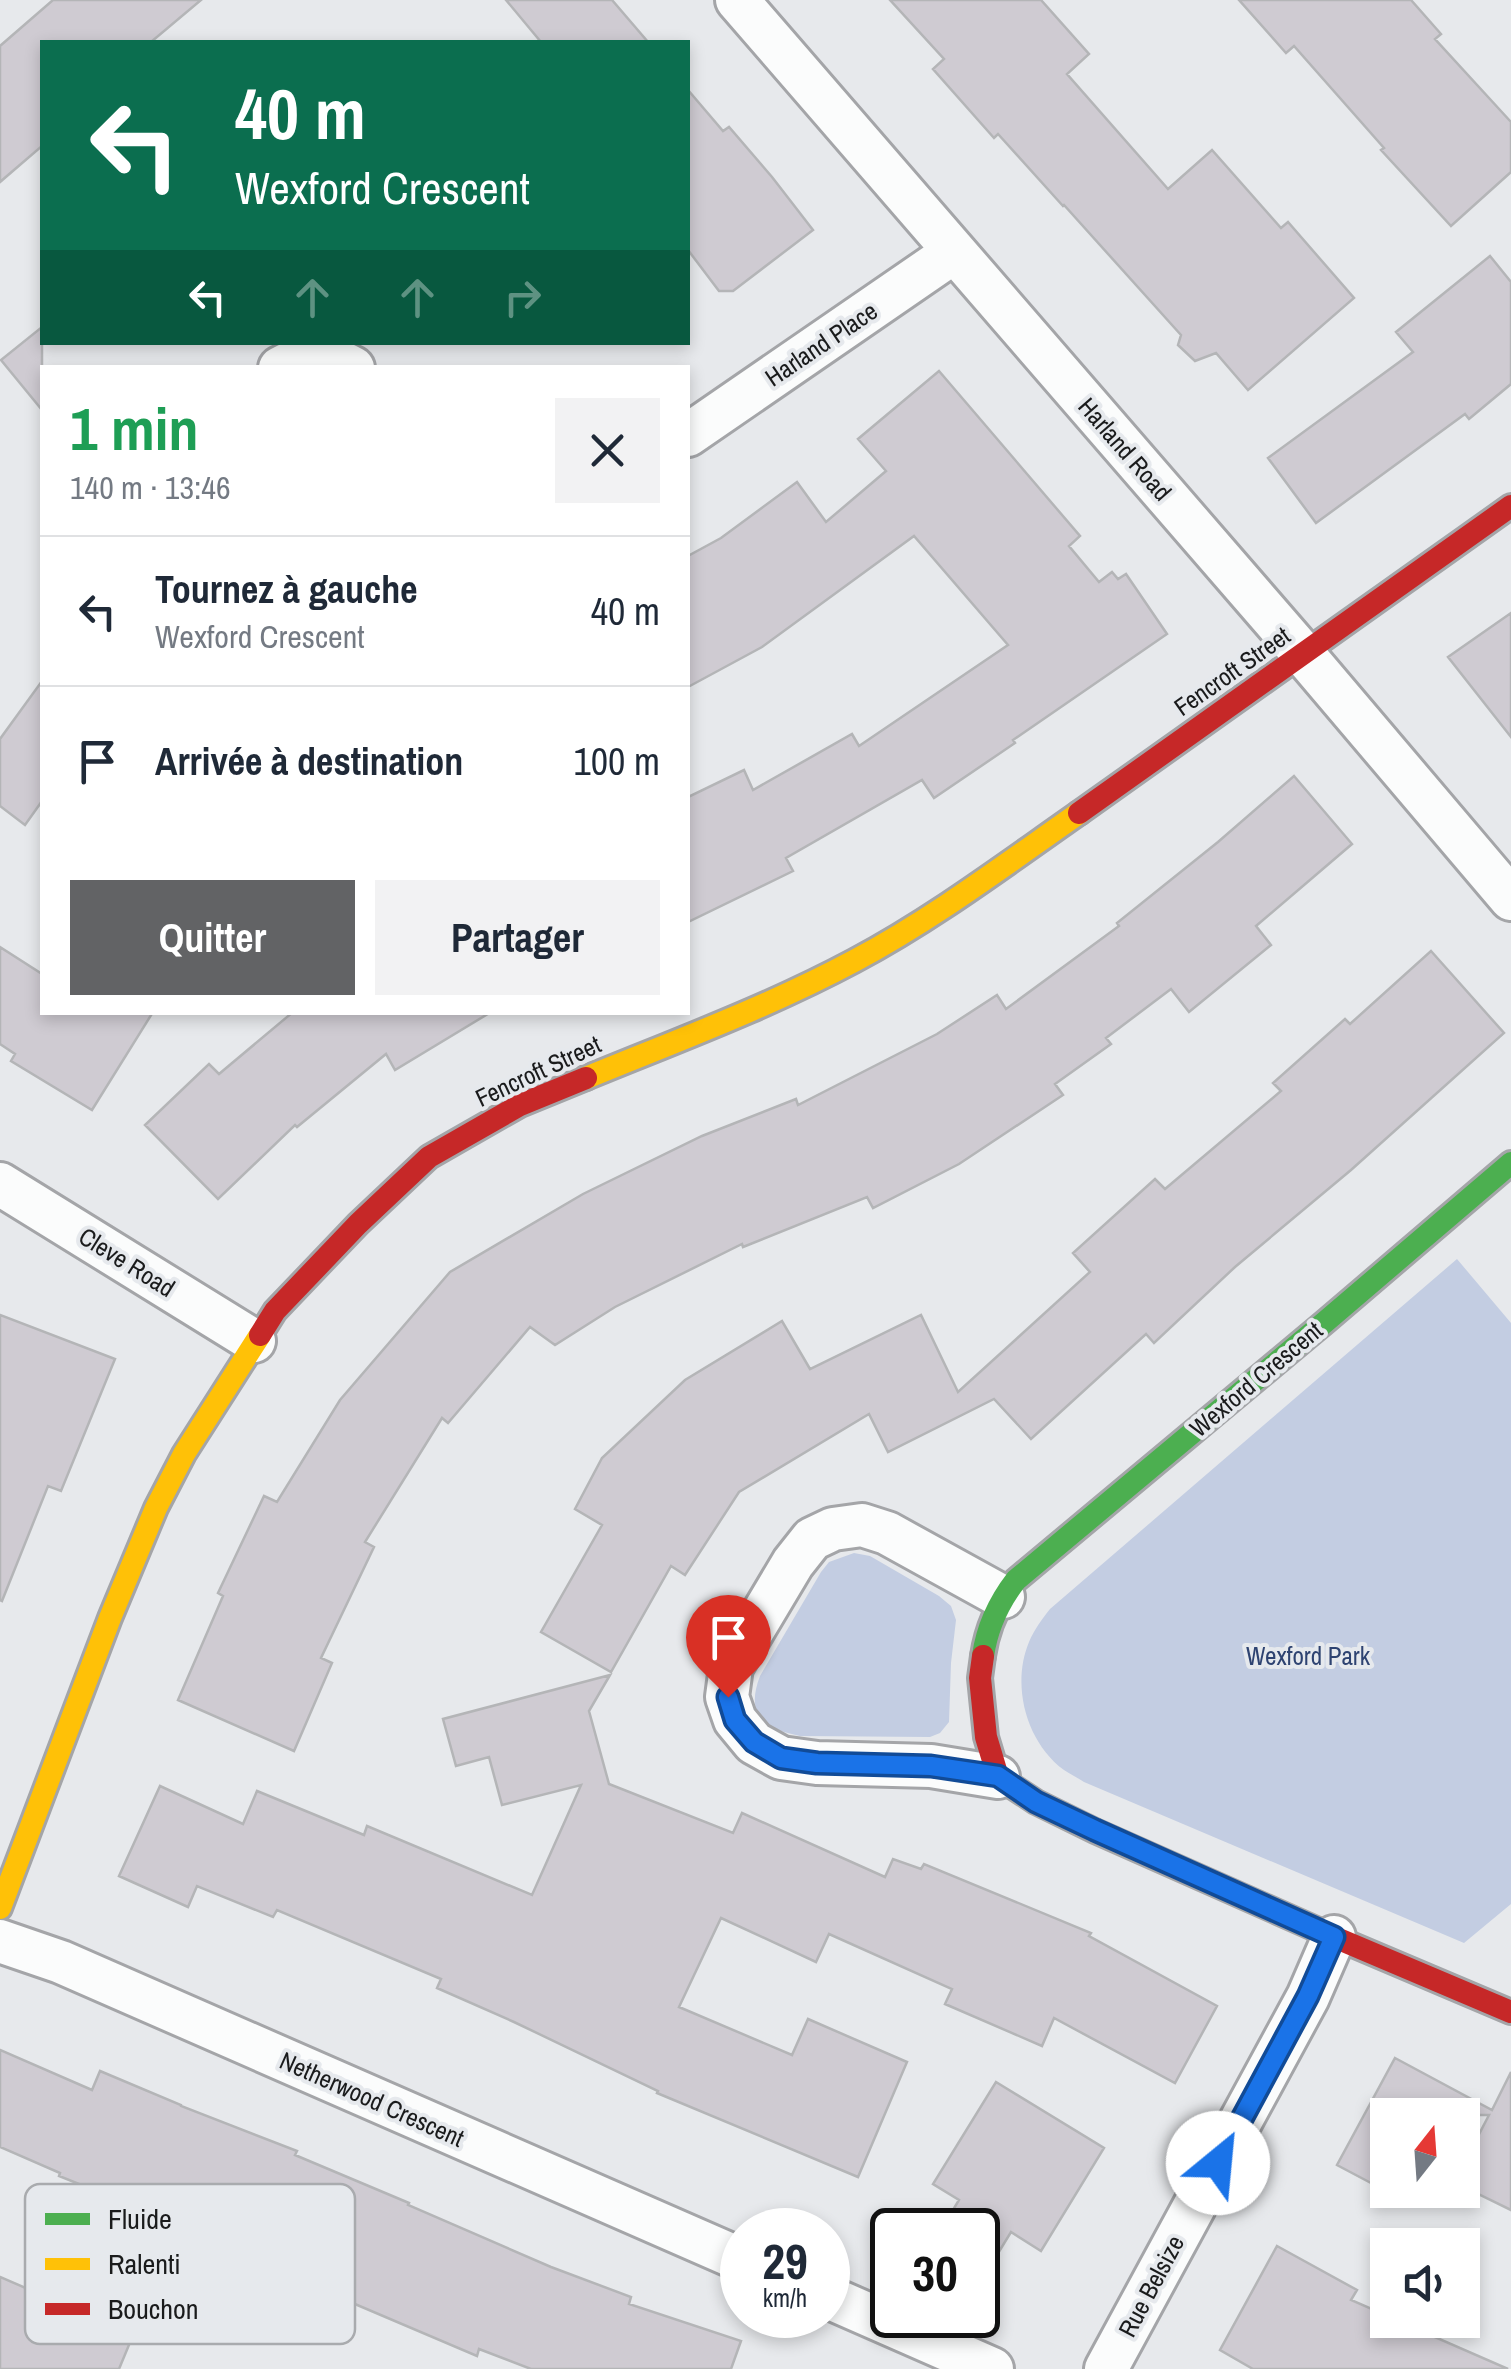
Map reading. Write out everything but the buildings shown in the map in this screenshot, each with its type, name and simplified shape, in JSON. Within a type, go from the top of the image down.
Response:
[{"type":"street","name":"Harland Road","points":[[737,0],[1511,899]]},
{"type":"street","name":"Harland Place","points":[[690,434],[954,252]]},
{"type":"street","points":[[286,365],[302,356],[330,356],[347,365]]},
{"type":"street","name":"Fencroft Street","points":[[0,1908],[110,1618],[156,1508],[184,1454],[254,1341],[294,1288],[430,1157],[520,1104],[781,998],[858,959],[970,890],[1511,506]]},
{"type":"street","name":"Wexford Crescent","points":[[998,1776],[986,1737],[980,1678],[986,1638],[1003,1597],[1026,1572],[1511,1163]]},
{"type":"street","name":"Cleve Road","points":[[0,1184],[254,1341]]},
{"type":"street","points":[[1003,1597],[887,1533],[862,1526],[832,1529],[812,1539],[731,1666],[728,1697],[735,1720],[754,1742],[781,1758],[817,1763],[931,1766],[998,1776],[1036,1802],[1095,1830],[1511,2012]]},
{"type":"street","name":"Rue Belsize","points":[[1106,2369],[1298,2014],[1334,1937]]},
{"type":"street","name":"Netherwood Crescent","points":[[0,1941],[62,1962],[720,2250]]},
{"type":"street","points":[[850,2307],[992,2369]]},
{"type":"green space","name":"Wexford Park","points":[[1457,1259],[1511,1323],[1511,1904],[1464,1943],[1084,1782],[1051,1758],[1040,1744],[1031,1729],[1022,1694],[1029,1642],[1050,1609]]},
{"type":"green space","points":[[854,1553],[870,1556],[951,1606],[956,1620],[949,1722],[940,1733],[930,1737],[800,1736],[776,1729],[757,1710],[760,1676],[821,1572],[829,1562]]},
{"type":"traffic: fast","points":[[983,1656],[995,1616],[1016,1580],[1511,1163]]},
{"type":"traffic: slow","points":[[586,1078],[755,1008],[854,961],[941,909],[1079,813]]},
{"type":"traffic: slow","points":[[0,1908],[156,1508],[184,1454],[260,1335]]},
{"type":"traffic: jam","points":[[1079,813],[1511,506]]},
{"type":"traffic: jam","points":[[260,1335],[275,1311],[429,1157],[520,1105],[586,1078]]},
{"type":"traffic: jam","points":[[983,1656],[980,1678],[986,1737],[998,1777],[1036,1802],[1095,1831],[1511,2012]]},
{"type":"route","points":[[728,1697],[735,1720],[754,1742],[781,1758],[817,1763],[931,1766],[998,1776],[1036,1802],[1334,1937],[1308,1996],[1218,2163]]}]
